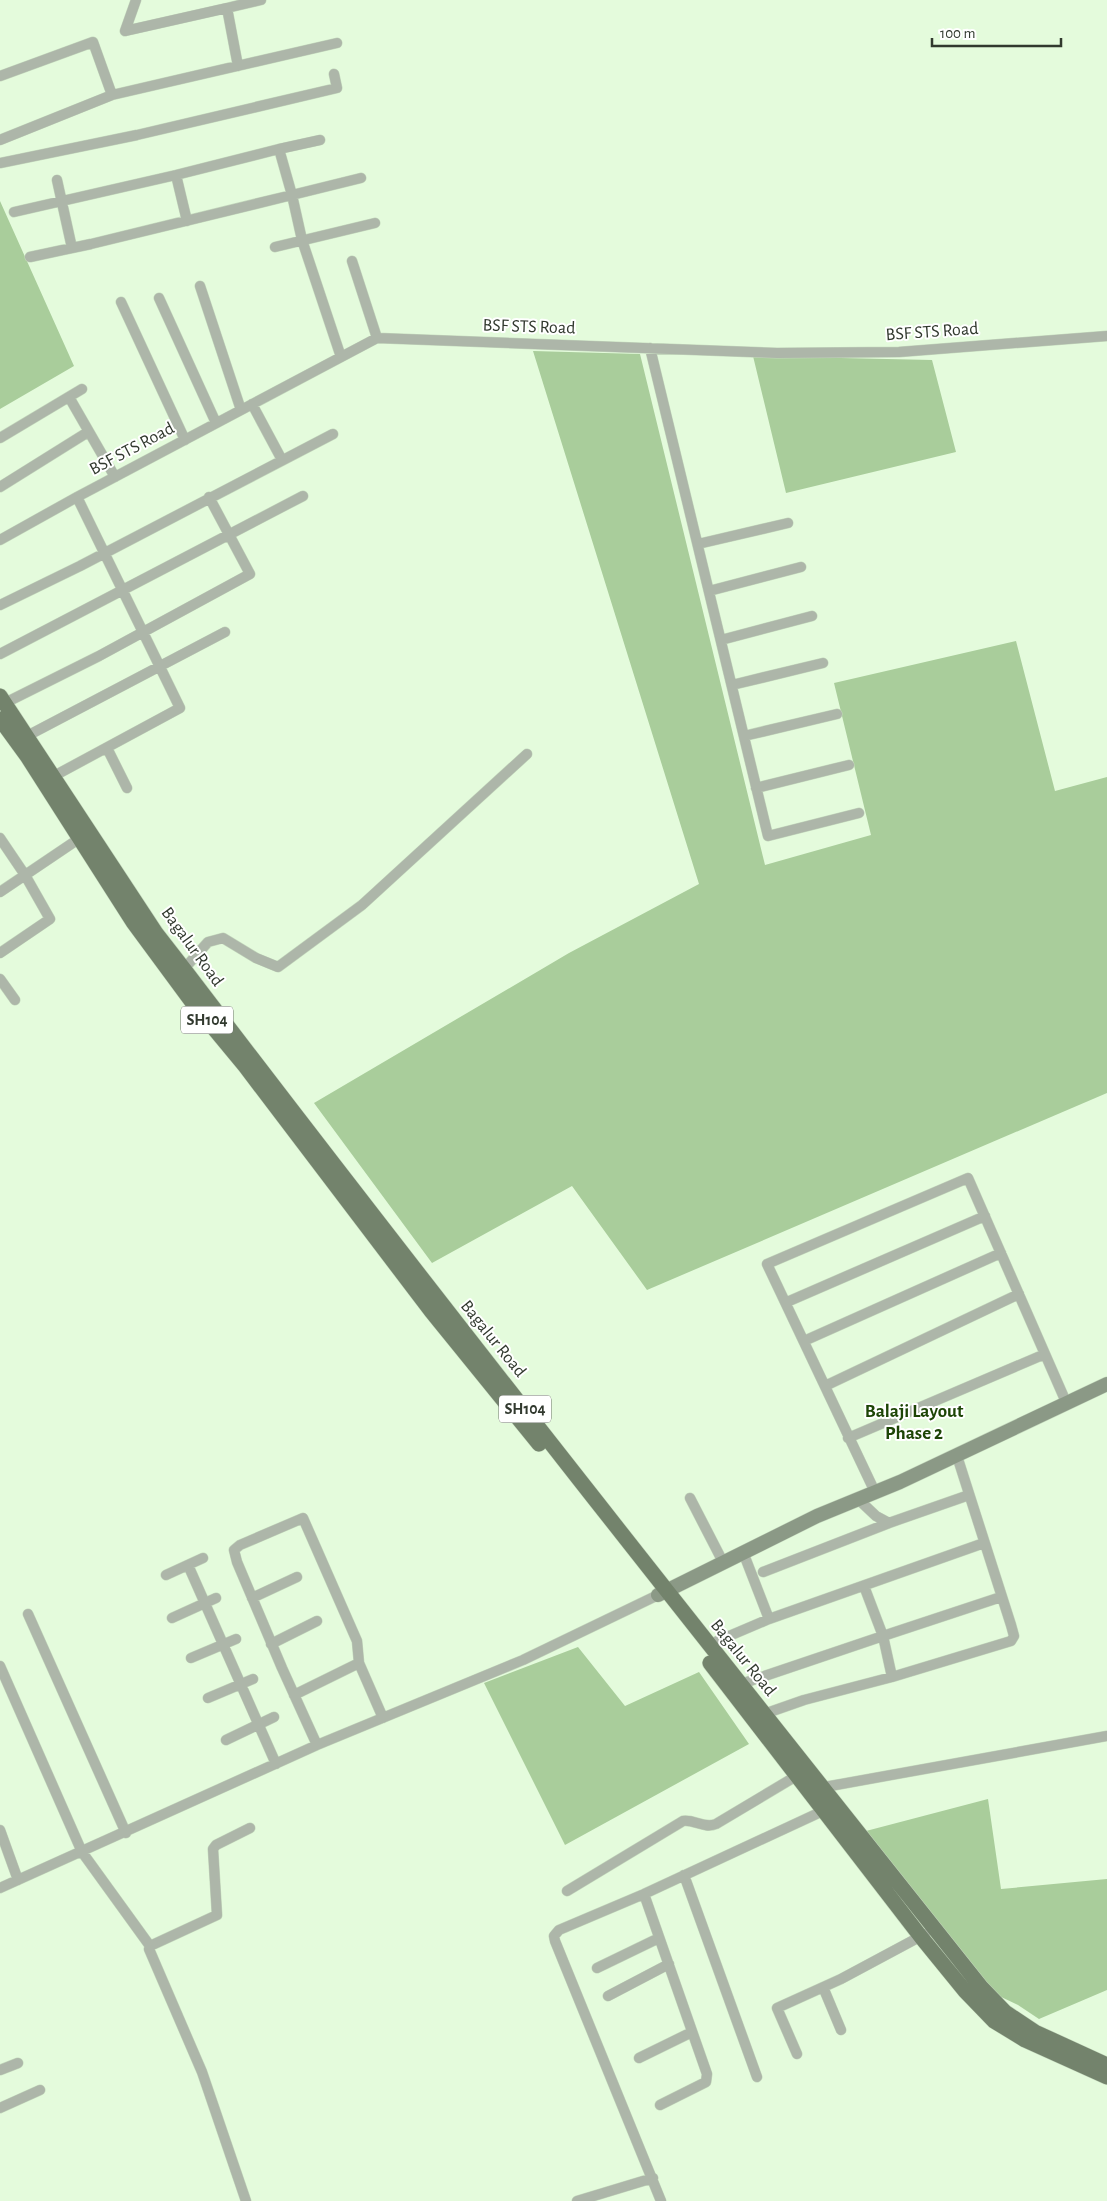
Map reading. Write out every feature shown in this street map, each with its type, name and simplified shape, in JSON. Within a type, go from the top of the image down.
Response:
[{"type":"main road","name":"Bagalur Road","points":[[2,699],[156,933],[436,1308]]},
{"type":"main road","name":"Bagalur Road","points":[[0,718],[27,756],[133,922],[192,1002],[245,1066],[662,1593],[798,1775],[816,1789],[825,1810],[965,1991],[994,2021],[1025,2040],[1107,2077]]},
{"type":"main road","name":"Bagalur Road","points":[[662,1593],[741,1684],[816,1789],[935,1929],[981,1987],[1005,2012],[1035,2032],[1107,2065]]},
{"type":"street","points":[[136,0],[125,31],[261,0]]},
{"type":"street","points":[[228,8],[238,66]]},
{"type":"street","points":[[0,76],[93,42],[112,94]]},
{"type":"street","points":[[0,140],[112,94],[337,43]]},
{"type":"street","points":[[0,163],[137,136],[337,88],[334,74]]},
{"type":"street","points":[[14,212],[320,140]]},
{"type":"street","points":[[279,149],[302,240],[341,357]]},
{"type":"street","points":[[176,175],[187,221]]},
{"type":"street","points":[[30,257],[361,178]]},
{"type":"street","points":[[57,180],[72,248]]},
{"type":"street","points":[[275,247],[375,223]]},
{"type":"street","points":[[352,261],[378,338]]},
{"type":"street","points":[[200,286],[241,410]]},
{"type":"street","points":[[159,298],[216,423]]},
{"type":"street","points":[[121,302],[185,440]]},
{"type":"street","name":"BSF STS Road","points":[[0,540],[77,497],[378,338],[777,353],[898,352],[1107,336]]},
{"type":"street","points":[[650,348],[768,836],[859,813]]},
{"type":"street","points":[[0,438],[82,389]]},
{"type":"street","points":[[69,397],[115,477]]},
{"type":"street","points":[[252,404],[282,460]]},
{"type":"street","points":[[0,487],[88,432]]},
{"type":"street","points":[[0,605],[333,434]]},
{"type":"street","points":[[0,654],[303,496]]},
{"type":"street","points":[[54,776],[180,708],[77,497]]},
{"type":"street","points":[[2,699],[143,632],[250,574],[209,497]]},
{"type":"street","points":[[698,544],[788,524]]},
{"type":"street","points":[[709,591],[801,567]]},
{"type":"street","points":[[721,640],[812,616]]},
{"type":"street","points":[[26,736],[225,632]]},
{"type":"street","points":[[732,685],[823,663]]},
{"type":"street","points":[[744,736],[837,714]]},
{"type":"street","points":[[107,748],[127,788]]},
{"type":"street","points":[[184,969],[208,942],[223,938],[256,958],[278,967],[362,905],[527,754]]},
{"type":"street","points":[[756,788],[849,765]]},
{"type":"street","points":[[0,838],[25,875],[50,919],[0,953]]},
{"type":"street","points":[[0,892],[80,838]]},
{"type":"street","points":[[0,979],[14,1000]]},
{"type":"street","points":[[875,1492],[848,1438],[787,1302],[767,1264],[968,1178],[1066,1402]]},
{"type":"street","points":[[787,1302],[985,1216]]},
{"type":"street","points":[[804,1340],[1001,1253]]},
{"type":"street","points":[[825,1386],[1019,1294]]},
{"type":"street","points":[[848,1438],[1044,1354]]},
{"type":"street","points":[[0,1888],[276,1764],[523,1660],[817,1516],[957,1456],[1066,1402],[1107,1384]]},
{"type":"street","points":[[764,1714],[804,1700],[892,1677],[1011,1641],[1014,1636],[957,1456]]},
{"type":"street","points":[[764,1572],[889,1523],[969,1495]]},
{"type":"street","points":[[690,1498],[723,1562]]},
{"type":"street","points":[[858,1499],[876,1516],[889,1523]]},
{"type":"street","points":[[318,1746],[236,1562],[234,1550],[240,1545],[303,1518],[357,1641],[359,1663],[383,1718]]},
{"type":"street","points":[[708,1645],[769,1619],[984,1543]]},
{"type":"street","points":[[743,1552],[769,1619]]},
{"type":"street","points":[[166,1574],[202,1558]]},
{"type":"street","points":[[188,1565],[276,1764]]},
{"type":"street","points":[[252,1598],[297,1577]]},
{"type":"street","points":[[864,1586],[883,1636],[892,1677]]},
{"type":"street","points":[[741,1684],[1001,1597]]},
{"type":"street","points":[[172,1618],[216,1598]]},
{"type":"street","points":[[28,1614],[126,1833]]},
{"type":"street","points":[[271,1644],[317,1621]]},
{"type":"street","points":[[191,1658],[236,1639]]},
{"type":"street","points":[[294,1694],[359,1663]]},
{"type":"street","points":[[0,1666],[82,1852],[150,1946],[149,1949],[202,2072],[246,2201]]},
{"type":"street","points":[[208,1698],[253,1679]]},
{"type":"street","points":[[226,1740],[274,1717]]},
{"type":"street","points":[[816,1789],[1107,1736]]},
{"type":"street","points":[[567,1891],[683,1821],[689,1820],[710,1826],[716,1824],[798,1775]]},
{"type":"street","points":[[662,2201],[554,1936],[559,1930],[644,1894],[825,1810]]},
{"type":"street","points":[[150,1946],[217,1915],[213,1849],[216,1845],[250,1828]]},
{"type":"street","points":[[0,1830],[18,1880]]},
{"type":"street","points":[[684,1875],[757,2077]]},
{"type":"street","points":[[644,1894],[707,2074],[706,2082],[660,2105]]},
{"type":"street","points":[[797,2054],[777,2008],[824,1987],[935,1929]]},
{"type":"street","points":[[597,1968],[659,1938]]},
{"type":"street","points":[[608,1996],[668,1964]]},
{"type":"street","points":[[824,1987],[841,2030]]},
{"type":"street","points":[[639,2058],[692,2032]]},
{"type":"street","points":[[0,2070],[18,2063]]},
{"type":"street","points":[[0,2108],[40,2090]]},
{"type":"street","points":[[577,2201],[654,2178]]},
{"type":"green space","points":[[0,201],[74,366],[0,409]]},
{"type":"green space","points":[[533,351],[640,354],[765,865],[871,835],[834,683],[1016,641],[1055,791],[1107,777],[1107,1093],[647,1290],[572,1186],[432,1263],[314,1103],[569,953],[699,884]]},
{"type":"green space","points":[[753,356],[932,360],[956,452],[786,493]]},
{"type":"green space","points":[[578,1647],[625,1706],[699,1672],[749,1744],[565,1845],[484,1683]]},
{"type":"green space","points":[[988,1799],[1001,1889],[1107,1879],[1107,1990],[1039,2019],[1018,2005],[997,1995],[866,1831]]},
{"type":"district","name":"Balaji Layout Phase 2","points":[[914,1422]]}]
